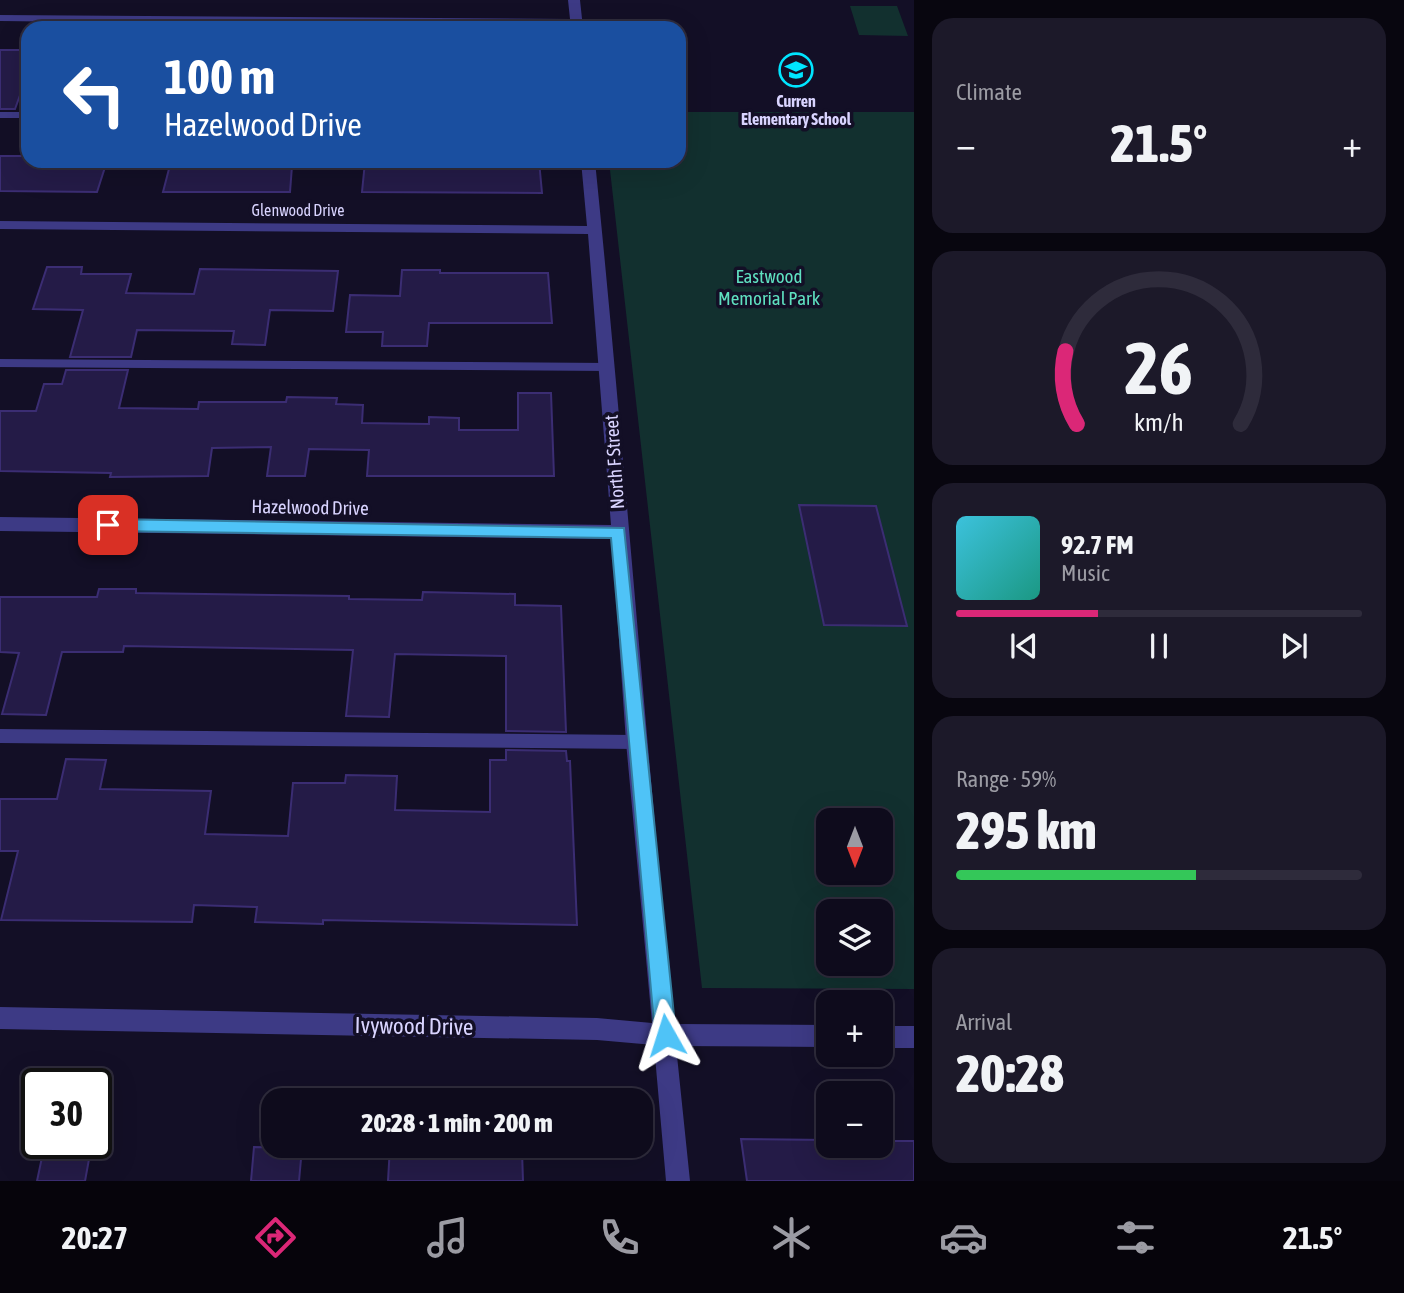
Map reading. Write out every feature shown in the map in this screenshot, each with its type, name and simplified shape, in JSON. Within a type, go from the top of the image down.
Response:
[{"type":"street","points":[[574,0],[577,21]]},
{"type":"street","points":[[0,18],[247,21]]},
{"type":"street","name":"North F Street","points":[[589,168],[608,367],[618,532],[636,742],[678,1181]]},
{"type":"street","name":"Glenwood Drive","points":[[0,225],[595,230]]},
{"type":"street","name":"Hazelwood Drive","points":[[0,524],[618,532]]},
{"type":"street","name":"Ivywood Drive","points":[[0,1018],[597,1029],[666,1035],[816,1036]]},
{"type":"street","points":[[893,1037],[914,1037]]},
{"type":"lane","points":[[0,114],[21,115]]},
{"type":"lane","points":[[0,363],[608,367]]},
{"type":"lane","points":[[0,736],[636,742]]},
{"type":"green space","points":[[850,6],[897,6],[908,36],[859,35]]},
{"type":"green space","name":"Eastwood Memorial Park","points":[[686,112],[914,112],[914,989],[702,988],[610,168],[686,168]]},
{"type":"building","points":[[0,50],[21,50],[21,92],[15,109],[0,109]]},
{"type":"building","points":[[0,156],[21,156],[21,168],[105,168],[97,192],[0,191]]},
{"type":"building","points":[[169,168],[292,168],[290,192],[163,192]]},
{"type":"building","points":[[364,168],[540,168],[542,193],[362,192]]},
{"type":"building","points":[[47,267],[82,267],[81,274],[131,274],[126,293],[194,294],[200,269],[338,271],[333,311],[270,310],[265,345],[232,344],[234,331],[137,330],[131,357],[70,357],[83,310],[33,309]]},
{"type":"building","points":[[402,270],[440,270],[440,273],[548,273],[552,323],[429,323],[427,346],[382,346],[383,332],[346,332],[350,295],[400,296]]},
{"type":"building","points":[[66,370],[128,370],[119,408],[198,409],[199,402],[286,402],[287,397],[337,398],[336,404],[363,405],[362,423],[429,424],[429,417],[459,418],[459,430],[518,430],[518,393],[551,393],[554,476],[367,476],[369,450],[309,449],[305,476],[267,476],[271,447],[212,448],[208,476],[110,477],[111,473],[0,471],[0,411],[36,411],[44,384],[62,384]]},
{"type":"building","points":[[799,505],[876,506],[907,626],[824,625]]},
{"type":"building","points":[[99,589],[136,589],[136,593],[349,596],[349,599],[422,600],[423,592],[515,594],[515,605],[561,606],[566,732],[506,731],[506,656],[395,654],[389,717],[346,716],[353,650],[124,646],[123,652],[62,652],[46,715],[2,714],[19,653],[0,652],[0,597],[97,597]]},
{"type":"building","points":[[506,750],[566,751],[567,761],[570,761],[577,925],[323,920],[323,924],[255,922],[257,907],[194,905],[192,922],[1,920],[18,851],[0,851],[0,799],[57,799],[66,759],[106,760],[100,789],[211,791],[205,834],[288,836],[293,783],[345,783],[346,775],[397,776],[395,810],[490,812],[490,760],[506,760]]},
{"type":"building","points":[[741,1139],[816,1140],[816,1158],[893,1158],[893,1141],[914,1141],[914,1181],[747,1181]]},
{"type":"building","points":[[254,1147],[261,1147],[261,1158],[301,1158],[299,1181],[251,1181]]},
{"type":"building","points":[[389,1158],[522,1158],[523,1181],[388,1181]]},
{"type":"building","points":[[42,1159],[89,1159],[85,1181],[37,1181]]},
{"type":"place","name":"Curren Elementary School","points":[[796,70]]},
{"type":"route","points":[[108,525],[618,532],[666,1035]]}]
